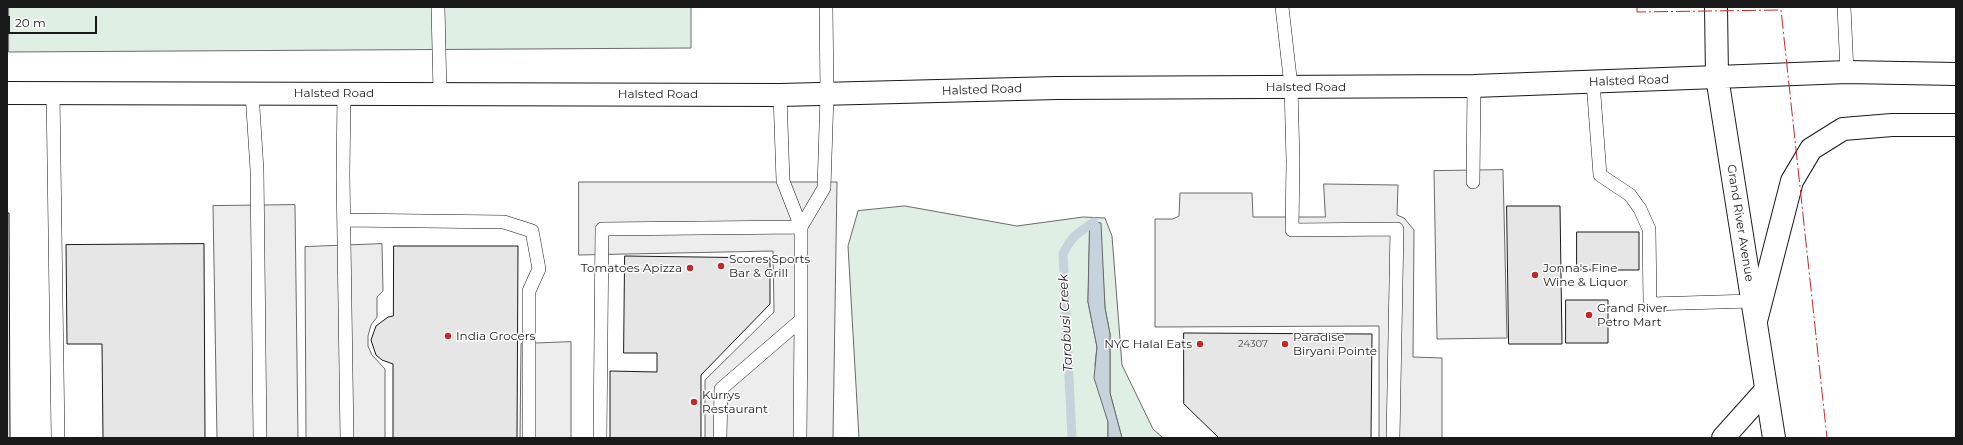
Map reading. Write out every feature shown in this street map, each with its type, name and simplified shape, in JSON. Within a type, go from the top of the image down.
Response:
[{"type":"main road","name":"Grand River Avenue","points":[[1716,7],[1717,77],[1774,438]]},
{"type":"main road","name":"Halsted Road","points":[[7,93],[827,95],[1057,88],[1474,86],[1847,72],[1956,74]]},
{"type":"main road","points":[[1754,311],[1792,181],[1811,149],[1843,130],[1892,125],[1956,125]]},
{"type":"main road","points":[[1724,438],[1766,390]]},
{"type":"lane","points":[[438,7],[440,93]]},
{"type":"lane","points":[[801,227],[824,188],[827,95],[826,7]]},
{"type":"lane","points":[[1282,7],[1290,86],[1293,161],[1292,230],[1397,229],[1393,438]]},
{"type":"lane","points":[[1844,7],[1847,72]]},
{"type":"lane","points":[[1593,82],[1600,176],[1630,195],[1640,209],[1649,229],[1650,304],[1754,311]]},
{"type":"lane","points":[[1473,182],[1474,86]]},
{"type":"lane","points":[[53,92],[58,438]]},
{"type":"lane","points":[[252,93],[256,170],[260,438]]},
{"type":"lane","points":[[344,94],[347,438]]},
{"type":"lane","points":[[780,95],[783,180],[801,227],[800,438]]},
{"type":"lane","points":[[344,220],[504,222],[532,231],[539,269],[529,291],[529,438]]},
{"type":"lane","points":[[600,438],[602,229],[801,227]]},
{"type":"lane","points":[[720,438],[721,388],[801,320]]},
{"type":"green space","points":[[9,7],[691,7],[691,48],[9,52]]},
{"type":"green space","points":[[905,206],[1017,226],[1083,217],[1105,218],[1112,236],[1122,365],[1153,429],[1163,438],[1122,438],[1110,393],[1110,334],[1105,308],[1100,223],[1090,221],[1088,302],[1097,347],[1095,365],[1108,422],[1108,438],[859,438],[848,246],[858,211]]},
{"type":"shaded area","points":[[1503,170],[1507,338],[1437,339],[1434,171]]},
{"type":"shaded area","points":[[579,182],[837,182],[833,438],[705,438],[705,380],[774,312],[773,251],[579,255]]},
{"type":"shaded area","points":[[1324,184],[1398,185],[1397,215],[1404,218],[1414,230],[1413,357],[1442,358],[1442,438],[1379,438],[1379,326],[1155,327],[1155,219],[1173,219],[1179,216],[1180,193],[1252,193],[1253,217],[1325,217]]},
{"type":"shaded area","points":[[295,205],[298,438],[217,438],[213,206]]},
{"type":"shaded area","points":[[1090,221],[1101,223],[1105,308],[1110,334],[1110,393],[1122,438],[1108,438],[1108,422],[1094,378],[1097,347],[1088,302]]},
{"type":"shaded area","points":[[382,244],[383,291],[377,297],[377,317],[371,325],[368,336],[368,346],[372,355],[385,369],[385,438],[306,438],[305,247]]},
{"type":"shaded area","points":[[571,342],[571,438],[520,438],[521,344]]},
{"type":"building","name":"Jonna's Fine Wine & Liquor","points":[[1507,206],[1560,206],[1562,344],[1509,344]]},
{"type":"building","points":[[7,213],[9,213],[10,438],[7,438]]},
{"type":"building","points":[[1577,232],[1639,232],[1639,270],[1577,270]]},
{"type":"building","points":[[204,244],[205,438],[103,438],[102,344],[67,344],[66,245]]},
{"type":"building","points":[[394,246],[518,246],[517,438],[393,438],[393,364],[382,360],[376,355],[371,340],[376,326],[388,317],[393,316]]},
{"type":"building","points":[[625,256],[770,258],[770,304],[701,375],[701,438],[610,438],[610,371],[657,372],[657,353],[624,353]]},
{"type":"building","points":[[1566,300],[1608,300],[1608,343],[1566,343]]},
{"type":"building","points":[[1184,333],[1372,334],[1371,438],[1219,438],[1184,404]]},
{"type":"waterway","name":"Tarabusi Creek","points":[[1072,438],[1063,254],[1073,238],[1094,222]]},
{"type":"power","points":[[1637,7],[1637,12],[1781,10],[1827,438]]},
{"type":"place","name":"Scores Sports Bar & Grill","points":[[721,266]]},
{"type":"place","name":"Tomatoes Apizza","points":[[690,268]]},
{"type":"place","name":"Jonna's Fine Wine & Liquor","points":[[1535,275]]},
{"type":"place","name":"Grand River Petro Mart","points":[[1589,315]]},
{"type":"place","name":"India Grocers","points":[[448,336]]},
{"type":"place","name":"NYC Halal Eats","points":[[1200,344]]},
{"type":"place","name":"Paradise Biryani Pointe","points":[[1285,344]]},
{"type":"place","name":"Kurrys Restaurant","points":[[694,402]]}]
